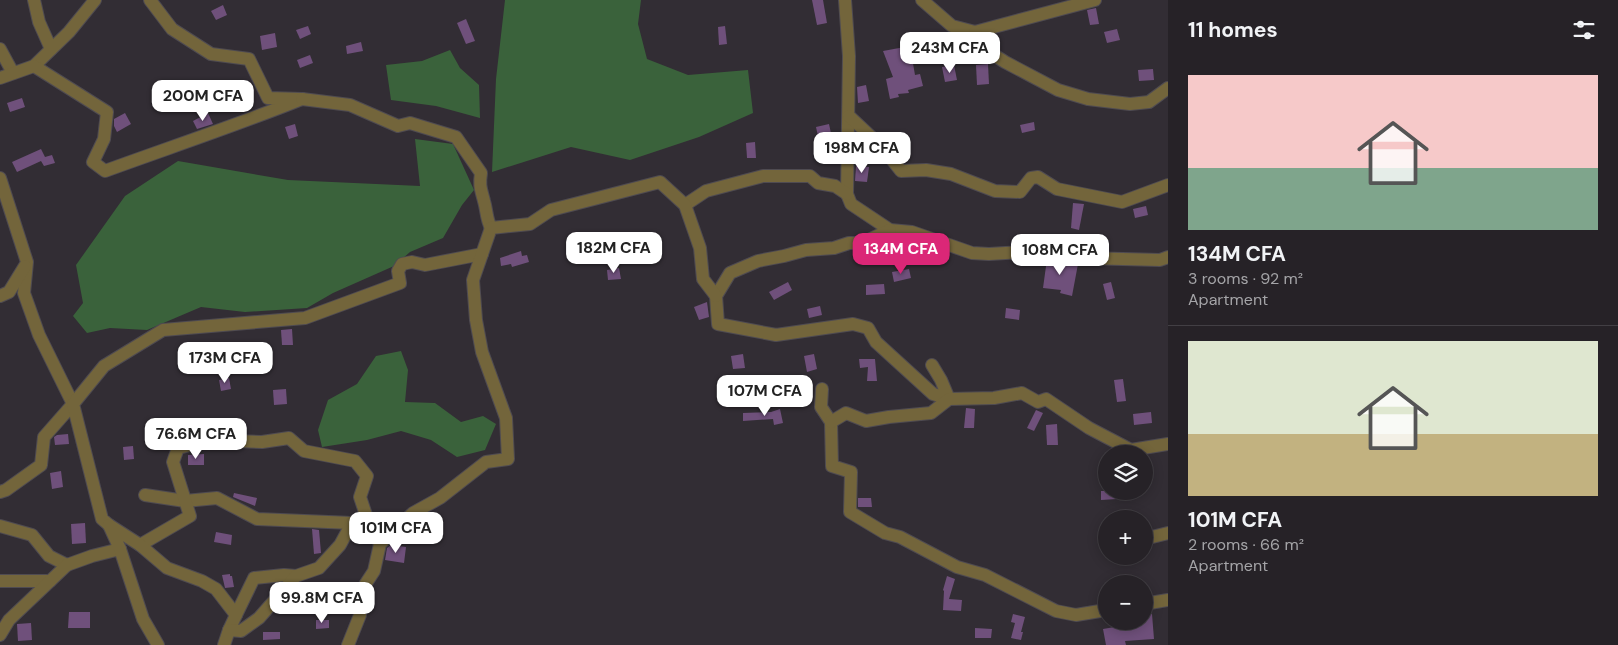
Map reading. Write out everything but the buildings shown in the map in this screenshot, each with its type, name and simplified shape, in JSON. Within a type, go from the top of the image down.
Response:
[{"type":"street","points":[[34,0],[39,22],[51,50]]},
{"type":"street","points":[[0,78],[34,66],[69,32],[94,0]]},
{"type":"street","points":[[150,0],[172,29],[211,54],[249,59],[268,98],[302,99],[350,105],[398,126],[410,123],[456,137],[481,173],[479,188],[484,201],[486,219],[491,228],[473,280],[476,320],[482,352],[506,418],[508,459],[486,462],[440,498],[413,513],[380,544],[374,571],[359,594],[360,615],[348,645]]},
{"type":"street","points":[[845,0],[849,56],[847,194],[851,204],[890,230],[912,232],[972,252],[989,254],[1059,250],[1085,258],[1160,260],[1168,257]]},
{"type":"street","points":[[922,0],[952,26],[975,32],[1095,0]]},
{"type":"street","points":[[975,32],[983,48],[1058,90],[1080,96],[1130,104],[1149,102],[1168,88]]},
{"type":"street","points":[[0,49],[12,74]]},
{"type":"street","points":[[34,66],[107,112],[104,140],[93,162],[105,171],[186,141],[233,127],[302,99]]},
{"type":"street","points":[[849,116],[882,147],[901,171],[926,170],[951,174],[995,191],[1020,192],[1031,178],[1038,177],[1057,189],[1122,202],[1168,184]]},
{"type":"street","points":[[685,205],[706,191],[763,176],[810,176],[818,182],[835,186],[847,194]]},
{"type":"street","points":[[0,178],[27,262],[24,293],[39,335],[73,404],[102,519],[140,545],[167,568],[216,588],[236,615]]},
{"type":"street","points":[[491,228],[530,224],[550,210],[660,182],[685,205],[700,248],[703,280],[716,296],[718,324],[740,330],[776,335],[853,324],[868,328],[876,342],[933,394],[949,399],[994,398],[1022,394],[1038,402],[1046,399],[1089,428],[1131,450],[1168,444]]},
{"type":"street","points":[[716,296],[730,273],[758,261],[806,250],[834,248],[849,243],[862,243],[890,230]]},
{"type":"street","points":[[0,492],[6,490],[41,465],[44,437],[104,366],[163,330],[305,318],[400,283],[398,270],[402,264],[412,262],[425,265],[482,254]]},
{"type":"street","points":[[0,296],[10,292],[27,262]]},
{"type":"street","points":[[932,365],[949,399]]},
{"type":"street","points":[[822,390],[821,407],[831,422],[832,466],[851,472],[850,512],[885,533],[900,537],[957,568],[985,575],[1056,611],[1076,615],[1098,611]]},
{"type":"street","points":[[831,422],[846,413],[866,421],[932,413],[949,399]]},
{"type":"street","points":[[140,545],[190,516],[172,462],[178,448],[210,440],[262,442],[288,438],[304,451],[355,461],[367,476],[360,498],[380,544]]},
{"type":"street","points":[[144,495],[185,501],[217,498],[257,519],[352,523]]},
{"type":"street","points":[[224,645],[229,630],[254,578],[284,575],[296,576],[320,568],[340,545],[352,523],[366,515]]},
{"type":"street","points":[[109,525],[120,549],[143,620],[158,645]]},
{"type":"street","points":[[0,526],[32,535],[49,556],[67,565]]},
{"type":"street","points":[[1153,537],[1168,534]]},
{"type":"street","points":[[0,635],[9,620],[67,565],[120,549]]},
{"type":"street","points":[[229,630],[242,631],[259,618],[296,576]]},
{"type":"street","points":[[0,581],[50,581]]},
{"type":"street","points":[[1153,602],[1168,600]]},
{"type":"green space","points":[[505,0],[641,0],[638,24],[647,59],[688,75],[748,70],[753,113],[699,137],[630,160],[571,147],[492,172],[496,79]]},
{"type":"green space","points":[[450,50],[460,68],[479,85],[480,118],[436,106],[391,100],[386,65],[422,61]]},
{"type":"green space","points":[[415,139],[453,144],[474,190],[462,205],[443,238],[410,252],[394,266],[333,293],[307,308],[245,312],[201,307],[147,330],[110,328],[87,333],[73,316],[83,303],[76,265],[125,196],[178,161],[288,180],[420,186]]},
{"type":"green space","points":[[401,351],[408,370],[405,402],[435,403],[461,422],[483,416],[496,424],[485,450],[457,457],[431,440],[401,431],[367,440],[322,447],[318,430],[328,400],[357,384],[376,356]]}]
